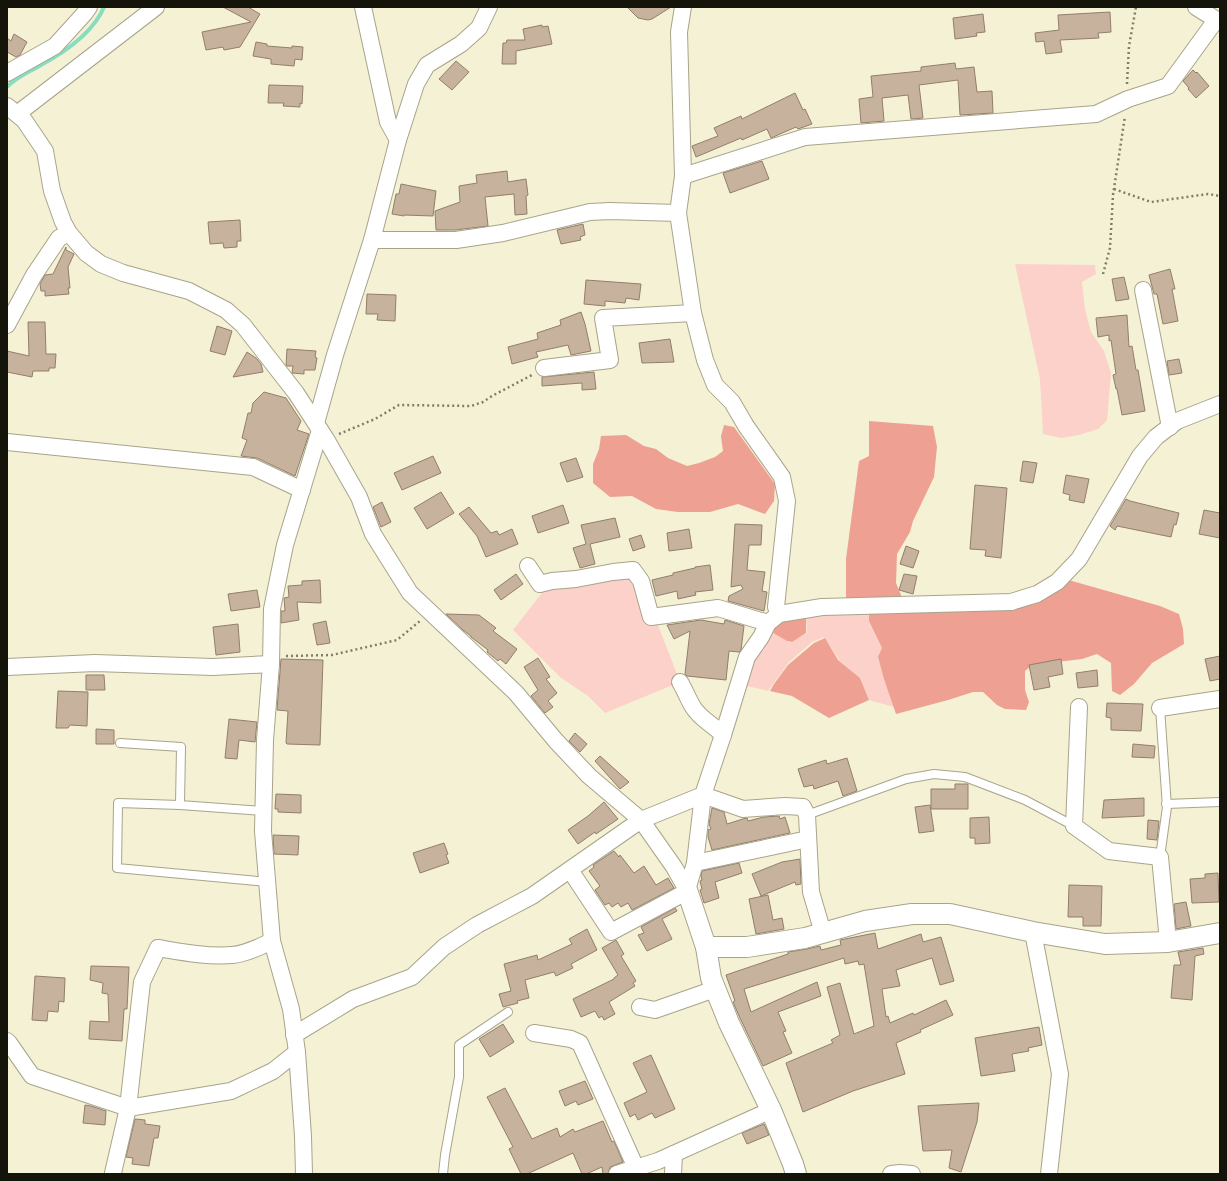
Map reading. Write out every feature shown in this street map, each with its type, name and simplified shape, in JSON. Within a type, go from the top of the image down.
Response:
[{"type":"street","points":[[7,73],[55,46],[89,7]]},
{"type":"street","points":[[156,7],[12,110],[34,133],[45,151],[52,191],[63,222],[69,233],[86,253],[101,264],[124,273],[189,290],[226,310],[243,325],[296,393],[321,431],[359,497],[373,534],[410,593],[516,693],[556,741],[589,776],[641,820],[688,890],[706,946],[711,978],[715,989],[728,1023],[771,1110],[796,1174]]},
{"type":"street","points":[[363,7],[388,122],[398,140]]},
{"type":"street","points":[[304,1174],[297,1052],[291,1009],[272,942],[263,831],[265,740],[271,660],[272,609],[285,545],[321,431],[335,355],[372,240],[398,140],[416,84],[427,65],[461,44],[479,28],[489,7]]},
{"type":"street","points":[[570,870],[611,932],[688,890],[695,863],[703,795],[747,657],[774,619],[776,607],[787,501],[782,477],[746,426],[732,402],[715,385],[705,360],[693,313],[678,213],[683,176],[679,32],[683,7]]},
{"type":"street","points":[[683,176],[805,137],[1096,114],[1128,99],[1168,86],[1218,21],[1196,7]]},
{"type":"street","points":[[372,240],[456,240],[503,233],[590,212],[610,211],[678,213]]},
{"type":"street","points":[[7,325],[34,275],[59,238],[69,233]]},
{"type":"street","points":[[1143,290],[1170,427]]},
{"type":"street","points":[[544,368],[610,360],[603,318],[693,313]]},
{"type":"street","points":[[528,566],[540,584],[633,570],[641,581],[651,617],[718,608],[774,619],[822,607],[1011,602],[1037,594],[1057,582],[1079,559],[1140,456],[1156,437],[1177,421],[1220,404]]},
{"type":"street","points":[[7,442],[252,467],[302,490]]},
{"type":"street","points":[[7,667],[95,663],[213,667],[271,660]]},
{"type":"street","points":[[680,682],[693,708],[723,735]]},
{"type":"street","points":[[1160,708],[1220,699]]},
{"type":"street","points":[[1079,707],[1074,826],[1110,851],[1160,857],[1168,942]]},
{"type":"street","points":[[294,1035],[353,999],[412,977],[444,947],[477,925],[532,896],[641,820],[703,795],[744,809],[785,806],[803,807],[807,816],[812,892],[823,933]]},
{"type":"street","points":[[695,863],[808,839]]},
{"type":"street","points":[[706,946],[747,947],[805,938],[865,921],[912,914],[950,914],[1033,932],[1106,944],[1168,942],[1220,932]]},
{"type":"street","points":[[1033,932],[1060,1074],[1049,1174]]},
{"type":"street","points":[[113,1173],[128,1108],[142,982],[158,948],[196,954],[232,955],[260,948],[272,942]]},
{"type":"street","points":[[640,1007],[655,1010],[715,989]]},
{"type":"street","points":[[534,1034],[572,1039],[580,1043],[636,1168]]},
{"type":"street","points":[[7,1041],[32,1076],[128,1108],[231,1091],[273,1071],[297,1052]]},
{"type":"street","points":[[618,1174],[658,1161],[771,1110]]},
{"type":"street","points":[[673,1174],[674,1154]]},
{"type":"street","points":[[891,1174],[912,1174]]},
{"type":"lane","points":[[1160,708],[1166,804],[1160,857]]},
{"type":"lane","points":[[120,742],[181,747],[180,805]]},
{"type":"lane","points":[[807,816],[906,779],[934,774],[965,777],[1025,800],[1074,826]]},
{"type":"lane","points":[[1166,804],[1220,802]]},
{"type":"lane","points":[[263,811],[180,805],[118,803],[117,868],[268,882]]},
{"type":"lane","points":[[443,1174],[445,1154],[459,1077],[459,1044],[508,1012]]},
{"type":"path","points":[[1103,274],[1110,248],[1114,189],[1128,99],[1127,76],[1129,46],[1136,7]]},
{"type":"path","points":[[1114,189],[1150,202],[1208,194],[1220,196]]},
{"type":"path","points":[[321,431],[375,419],[399,405],[471,406],[483,402],[544,368]]},
{"type":"path","points":[[271,660],[332,655],[397,640],[430,612]]},
{"type":"shaded area","points":[[1015,264],[1095,265],[1096,274],[1082,282],[1085,309],[1091,332],[1104,351],[1111,373],[1107,420],[1098,429],[1079,435],[1061,438],[1043,434],[1040,379]]},
{"type":"shaded area","points":[[869,421],[933,426],[937,447],[934,477],[913,521],[910,532],[897,554],[896,583],[903,600],[846,598],[846,559],[859,461],[869,456]]},
{"type":"shaded area","points":[[724,425],[734,427],[775,484],[774,501],[765,514],[738,504],[710,512],[678,512],[656,509],[632,496],[610,497],[593,483],[593,464],[599,449],[601,436],[626,435],[644,446],[656,449],[668,458],[687,466],[715,457],[723,451],[721,436]]},
{"type":"shaded area","points":[[613,572],[641,581],[680,682],[605,713],[588,696],[560,677],[513,630],[545,589]]},
{"type":"shaded area","points":[[1065,579],[1160,606],[1179,614],[1183,629],[1184,644],[1152,663],[1134,684],[1120,695],[1112,691],[1111,663],[1097,654],[1082,659],[1032,665],[1025,671],[1025,690],[1029,702],[1026,710],[1005,709],[997,705],[983,692],[973,692],[896,714],[878,657],[882,648],[869,621],[869,606],[1009,602]]},
{"type":"shaded area","points":[[869,606],[869,621],[882,648],[878,658],[894,707],[869,700],[860,678],[840,661],[824,637],[812,642],[789,662],[768,691],[743,685],[767,628],[790,643],[807,633],[806,614]]},
{"type":"shaded area","points":[[806,614],[806,633],[792,642],[787,641],[765,628],[780,616]]},
{"type":"shaded area","points":[[825,638],[838,660],[860,678],[869,700],[829,718],[792,696],[770,691],[788,665],[814,643]]},
{"type":"building","points":[[223,7],[248,7],[260,14],[240,47],[224,50],[223,47],[206,50],[202,32],[251,22]]},
{"type":"building","points":[[627,7],[671,7],[648,20],[638,18]]},
{"type":"building","points":[[1110,12],[1111,32],[1098,33],[1099,38],[1060,40],[1062,52],[1046,54],[1044,41],[1036,42],[1035,33],[1059,30],[1058,15]]},
{"type":"building","points":[[983,14],[985,32],[976,33],[977,36],[955,39],[953,18]]},
{"type":"building","points":[[542,25],[542,27],[548,26],[552,44],[516,51],[516,64],[502,64],[503,43],[506,43],[507,40],[525,40],[523,29]]},
{"type":"building","points":[[14,34],[27,42],[20,55],[16,57],[7,52],[7,38],[11,41]]},
{"type":"building","points":[[256,42],[267,44],[267,46],[292,48],[292,46],[303,47],[302,60],[295,59],[294,66],[271,64],[271,59],[253,56]]},
{"type":"building","points":[[456,61],[469,72],[452,90],[439,79]]},
{"type":"building","points":[[955,63],[956,69],[974,67],[977,92],[992,91],[993,113],[960,115],[958,80],[919,85],[923,118],[911,119],[908,95],[882,98],[884,121],[861,123],[859,99],[873,97],[871,76],[921,71],[921,67]]},
{"type":"building","points":[[1193,70],[1196,73],[1197,72],[1209,86],[1196,98],[1183,81]]},
{"type":"building","points":[[269,85],[303,86],[302,104],[300,103],[300,107],[283,106],[284,103],[268,103]]},
{"type":"building","points":[[795,93],[812,124],[798,129],[796,127],[771,138],[767,129],[696,157],[692,146],[718,136],[714,128],[741,116],[742,119]]},
{"type":"building","points":[[762,161],[769,179],[730,193],[723,173]]},
{"type":"building","points":[[507,171],[508,182],[526,179],[528,195],[526,196],[527,214],[515,215],[514,194],[485,197],[488,226],[455,230],[436,230],[435,211],[460,202],[459,186],[477,183],[476,175]]},
{"type":"building","points":[[401,184],[436,191],[433,216],[404,216],[392,214],[396,194],[399,194]]},
{"type":"building","points":[[240,220],[241,241],[237,241],[237,247],[224,248],[223,243],[210,244],[208,222]]},
{"type":"building","points":[[583,224],[585,235],[580,237],[581,240],[561,244],[557,230]]},
{"type":"building","points":[[66,247],[66,250],[74,254],[68,267],[70,288],[68,288],[69,294],[45,296],[45,291],[41,291],[40,284],[45,275],[53,274]]},
{"type":"building","points":[[1170,269],[1175,289],[1172,289],[1178,321],[1163,324],[1157,294],[1154,294],[1149,275]]},
{"type":"building","points":[[1124,277],[1129,299],[1116,301],[1112,279]]},
{"type":"building","points":[[586,280],[641,284],[639,300],[626,298],[625,303],[605,301],[605,306],[584,304]]},
{"type":"building","points":[[367,294],[396,295],[395,321],[377,320],[378,314],[366,314]]},
{"type":"building","points":[[581,312],[591,351],[571,355],[568,345],[536,352],[538,357],[512,364],[508,347],[538,339],[537,333],[561,325],[560,320]]},
{"type":"building","points":[[1127,315],[1129,347],[1132,346],[1145,411],[1122,415],[1113,375],[1116,374],[1111,340],[1109,341],[1109,335],[1098,337],[1096,318]]},
{"type":"building","points":[[28,322],[45,322],[46,354],[56,354],[55,368],[49,368],[49,371],[33,371],[32,377],[7,372],[7,351],[29,356]]},
{"type":"building","points":[[217,326],[232,331],[225,355],[210,351]]},
{"type":"building","points":[[670,339],[674,362],[642,363],[639,343]]},
{"type":"building","points":[[287,349],[316,351],[315,357],[317,358],[315,370],[304,370],[304,374],[292,373],[293,366],[286,365]]},
{"type":"building","points":[[247,352],[256,358],[261,364],[263,372],[233,377]]},
{"type":"building","points":[[1179,359],[1182,373],[1169,375],[1167,361]]},
{"type":"building","points":[[594,372],[596,389],[582,390],[582,383],[542,386],[542,377]]},
{"type":"building","points":[[264,392],[286,398],[301,421],[297,430],[309,434],[295,476],[257,458],[241,456],[247,440],[242,438],[248,413],[251,413],[253,403]]},
{"type":"building","points":[[433,456],[441,473],[402,490],[394,473]]},
{"type":"building","points":[[576,458],[583,477],[567,482],[560,463]]},
{"type":"building","points":[[1023,461],[1037,463],[1033,483],[1020,481]]},
{"type":"building","points":[[1066,475],[1089,479],[1084,503],[1069,500],[1070,495],[1063,493]]},
{"type":"building","points":[[975,485],[1007,488],[1001,558],[985,556],[986,550],[970,549]]},
{"type":"building","points":[[441,492],[454,513],[427,529],[414,508]]},
{"type":"building","points":[[1126,499],[1179,513],[1176,525],[1174,524],[1171,537],[1117,526],[1115,530],[1110,526]]},
{"type":"building","points":[[382,502],[391,522],[381,527],[373,507]]},
{"type":"building","points":[[563,505],[569,523],[538,533],[532,516]]},
{"type":"building","points":[[469,507],[491,533],[497,531],[499,535],[512,529],[518,544],[486,557],[477,536],[459,514]]},
{"type":"building","points":[[1204,510],[1220,513],[1220,538],[1199,534]]},
{"type":"building","points":[[615,518],[620,537],[590,544],[595,564],[580,568],[573,548],[586,544],[581,525]]},
{"type":"building","points":[[735,524],[762,525],[761,545],[749,545],[747,570],[765,572],[762,591],[767,592],[764,611],[728,601],[729,596],[743,589],[741,585],[731,587]]},
{"type":"building","points":[[689,529],[692,548],[669,551],[667,533]]},
{"type":"building","points":[[641,535],[645,547],[633,551],[629,539]]},
{"type":"building","points":[[906,546],[919,551],[913,568],[900,564]]},
{"type":"building","points":[[710,565],[713,590],[695,592],[696,595],[678,599],[677,591],[656,596],[652,580],[673,575],[673,573],[695,567]]},
{"type":"building","points":[[516,574],[523,584],[501,600],[494,590]]},
{"type":"building","points":[[904,574],[917,576],[913,594],[899,590]]},
{"type":"building","points":[[320,580],[321,603],[297,602],[299,620],[281,623],[281,611],[285,611],[284,598],[289,597],[288,586],[302,585],[302,581]]},
{"type":"building","points":[[257,590],[260,607],[231,611],[228,594]]},
{"type":"building","points":[[446,614],[479,615],[496,628],[493,631],[517,649],[506,664],[500,659],[498,661],[487,652],[488,650]]},
{"type":"building","points":[[701,620],[724,624],[725,620],[744,626],[741,650],[739,652],[729,651],[726,680],[687,676],[685,674],[690,631],[674,639],[667,625]]},
{"type":"building","points":[[326,621],[330,643],[317,645],[313,624]]},
{"type":"building","points":[[238,624],[240,652],[216,655],[213,627]]},
{"type":"building","points":[[1220,656],[1220,679],[1210,681],[1205,659]]},
{"type":"building","points":[[538,658],[550,677],[546,679],[557,693],[548,701],[553,707],[545,713],[531,696],[538,690],[524,667]]},
{"type":"building","points":[[281,659],[323,660],[320,745],[286,743],[288,711],[277,710]]},
{"type":"building","points":[[1061,659],[1063,674],[1048,677],[1050,687],[1034,690],[1029,665]]},
{"type":"building","points":[[1097,670],[1098,686],[1078,688],[1076,673]]},
{"type":"building","points":[[86,675],[104,675],[105,690],[86,690]]},
{"type":"building","points":[[58,691],[88,692],[87,726],[70,725],[68,728],[56,728]]},
{"type":"building","points":[[1107,703],[1143,704],[1141,731],[1111,730],[1111,718],[1106,717]]},
{"type":"building","points":[[229,719],[257,722],[255,742],[239,740],[237,759],[225,758]]},
{"type":"building","points":[[96,729],[114,730],[114,744],[96,744]]},
{"type":"building","points":[[575,733],[587,744],[580,752],[569,741]]},
{"type":"building","points":[[1133,744],[1155,746],[1154,758],[1132,757]]},
{"type":"building","points":[[600,756],[629,782],[620,789],[595,761]]},
{"type":"building","points":[[847,758],[857,791],[843,796],[838,781],[814,789],[813,785],[804,787],[798,769],[826,760],[827,764]]},
{"type":"building","points":[[955,784],[968,784],[968,809],[931,809],[931,789],[955,789]]},
{"type":"building","points":[[276,794],[301,795],[301,813],[278,812],[278,809],[275,809]]},
{"type":"building","points":[[1144,798],[1144,816],[1102,818],[1104,800]]},
{"type":"building","points":[[604,802],[618,819],[578,844],[568,830],[588,816]]},
{"type":"building","points":[[930,805],[934,831],[919,833],[915,807]]},
{"type":"building","points":[[712,808],[724,812],[727,824],[746,818],[748,821],[764,817],[779,816],[780,819],[785,817],[790,833],[712,850],[708,837],[708,830],[711,829],[709,824]]},
{"type":"building","points":[[989,817],[990,843],[975,844],[975,838],[970,838],[970,818]]},
{"type":"building","points":[[1148,820],[1159,821],[1157,840],[1147,839]]},
{"type":"building","points":[[273,835],[299,836],[298,855],[274,854]]},
{"type":"building","points":[[444,843],[448,854],[446,855],[449,863],[420,873],[413,853]]},
{"type":"building","points":[[614,851],[619,857],[620,855],[634,873],[644,866],[656,885],[668,878],[674,888],[632,910],[628,903],[621,907],[618,903],[612,907],[609,903],[605,905],[595,890],[600,886],[589,871],[594,867],[593,865]]},
{"type":"building","points":[[800,859],[801,884],[796,885],[795,882],[761,896],[752,874],[782,862]]},
{"type":"building","points":[[739,863],[742,873],[715,882],[719,898],[704,903],[700,890],[702,889],[700,881],[702,880],[702,871]]},
{"type":"building","points":[[1218,873],[1219,902],[1192,903],[1190,879],[1205,878],[1205,874]]},
{"type":"building","points":[[1069,885],[1102,886],[1101,926],[1083,926],[1083,917],[1068,917]]},
{"type":"building","points":[[768,895],[773,920],[782,918],[784,929],[756,934],[749,899]]},
{"type":"building","points":[[1186,902],[1191,926],[1176,929],[1174,904]]},
{"type":"building","points":[[675,908],[677,911],[662,919],[672,939],[647,951],[638,935],[644,933],[641,927]]},
{"type":"building","points":[[587,929],[597,950],[571,964],[573,968],[556,976],[554,972],[525,980],[529,998],[503,1007],[499,994],[511,991],[504,964],[537,955],[538,960],[572,944],[569,939]]},
{"type":"building","points":[[875,933],[878,949],[921,934],[923,942],[941,937],[954,981],[940,985],[932,958],[896,970],[900,986],[882,989],[886,1017],[888,1016],[890,1023],[913,1013],[914,1015],[946,1000],[953,1015],[896,1043],[905,1074],[853,1091],[803,1112],[786,1063],[833,1043],[831,1040],[840,1035],[827,987],[840,983],[854,1034],[874,1026],[864,964],[859,965],[858,961],[845,964],[844,958],[744,989],[751,1012],[817,982],[821,996],[778,1012],[786,1031],[783,1032],[792,1053],[763,1066],[733,1002],[735,1001],[726,975],[788,954],[788,952],[820,946],[821,950],[841,945],[840,940]]},
{"type":"building","points":[[616,940],[624,954],[621,956],[636,981],[633,983],[635,986],[609,1002],[615,1014],[604,1020],[602,1016],[599,1018],[595,1011],[581,1017],[573,999],[614,979],[618,975],[602,948]]},
{"type":"building","points":[[1203,948],[1204,954],[1195,956],[1192,1000],[1171,998],[1174,965],[1181,965],[1178,952]]},
{"type":"building","points":[[91,966],[129,967],[127,1009],[124,1009],[122,1041],[89,1039],[90,1021],[109,1022],[108,994],[102,993],[103,983],[90,980]]},
{"type":"building","points":[[35,976],[65,978],[64,1002],[59,1001],[58,1012],[48,1011],[47,1021],[32,1020]]},
{"type":"building","points":[[503,1024],[514,1042],[490,1057],[479,1039]]},
{"type":"building","points":[[1039,1027],[1042,1045],[1028,1048],[1029,1051],[1012,1054],[1015,1071],[981,1076],[975,1038]]},
{"type":"building","points":[[651,1055],[675,1109],[655,1118],[652,1113],[638,1120],[635,1114],[630,1117],[624,1103],[647,1092],[633,1063]]},
{"type":"building","points":[[585,1081],[593,1099],[578,1105],[576,1101],[565,1106],[559,1091]]},
{"type":"building","points":[[505,1088],[532,1139],[557,1128],[560,1137],[573,1129],[575,1132],[603,1121],[623,1162],[610,1167],[608,1174],[603,1174],[602,1167],[586,1174],[582,1174],[573,1153],[527,1174],[521,1174],[509,1149],[513,1147],[487,1097]]},
{"type":"building","points":[[979,1103],[977,1122],[961,1172],[949,1168],[952,1150],[923,1151],[918,1106]]},
{"type":"building","points":[[85,1105],[106,1111],[105,1125],[83,1123]]},
{"type":"building","points":[[135,1119],[145,1120],[145,1124],[160,1126],[158,1138],[154,1138],[149,1166],[132,1164],[133,1158],[126,1157]]},
{"type":"building","points":[[764,1124],[769,1135],[747,1144],[742,1133]]},
{"type":"waterway","points":[[7,87],[19,77],[69,48],[93,25],[104,7]]}]
